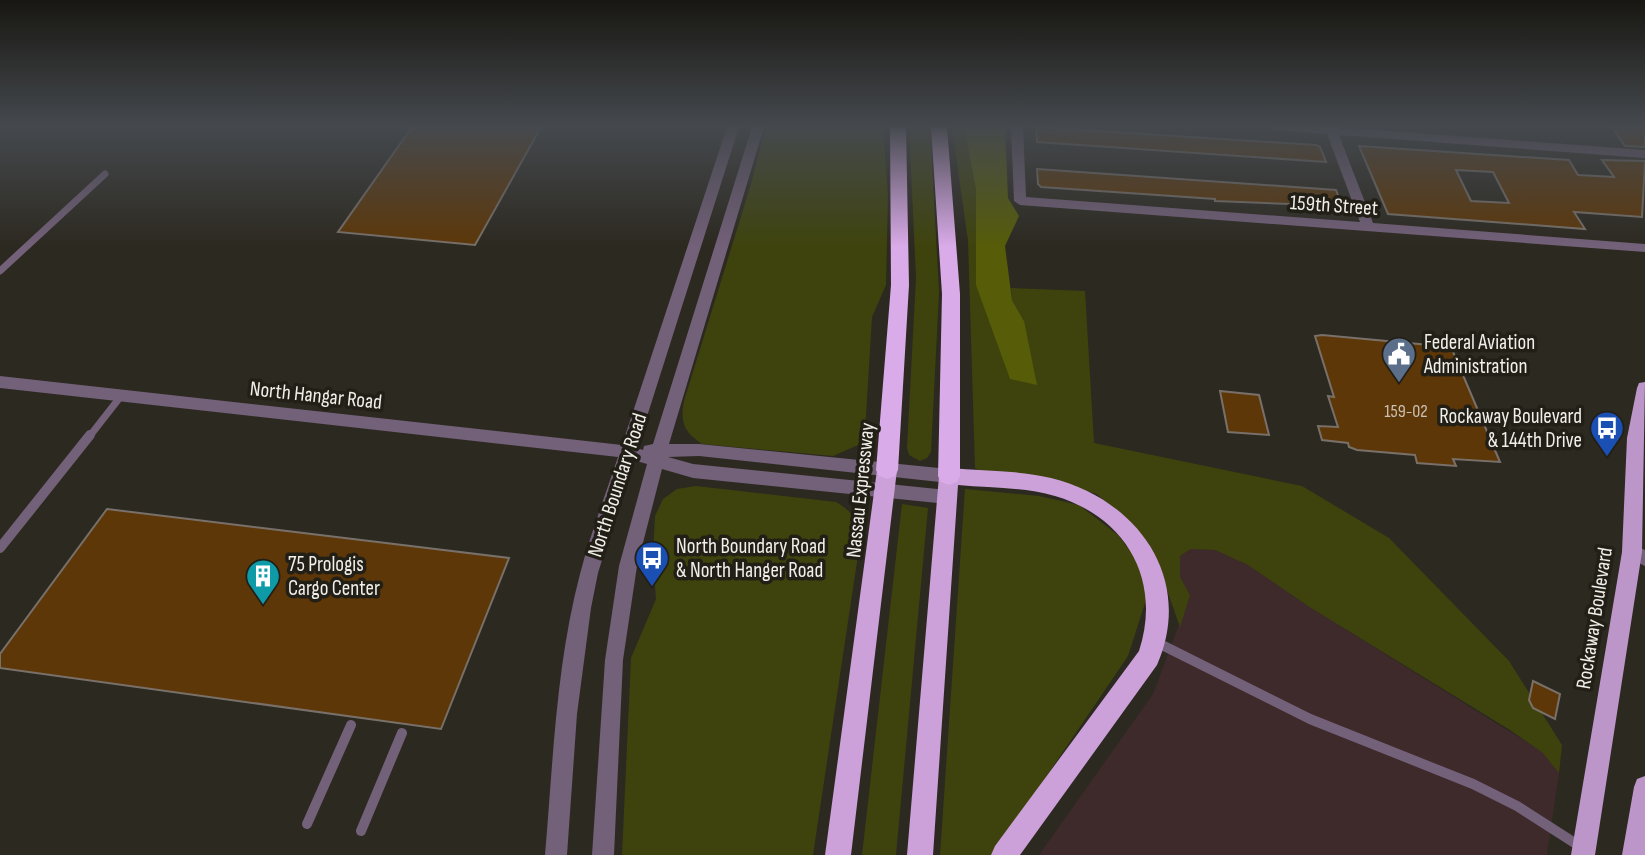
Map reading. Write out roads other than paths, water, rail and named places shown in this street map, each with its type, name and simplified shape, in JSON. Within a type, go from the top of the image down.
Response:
[{"type":"highway","name":"Nassau Expressway","points":[[838,855],[887,480],[900,285],[899,167]]},
{"type":"highway","points":[[920,855],[948,486],[951,294],[942,167]]},
{"type":"highway","points":[[948,486],[1027,484],[1065,491],[1113,519],[1138,545],[1156,579],[1161,613],[1156,642],[1141,670],[1004,855]]},
{"type":"main road","name":"Rockaway Boulevard","points":[[1583,852],[1639,555],[1645,388]]},
{"type":"main road","points":[[1634,855],[1645,787]]},
{"type":"street","name":"North Boundary Road","points":[[556,855],[576,639],[589,573],[720,167]]},
{"type":"street","name":"North Boundary Road","points":[[603,855],[618,623],[628,566],[658,456],[746,167]]},
{"type":"street","name":"159th Street","points":[[1019,167],[1020,201],[1645,248]]},
{"type":"street","points":[[1345,167],[1369,229]]},
{"type":"street","name":"North Hangar Road","points":[[0,382],[627,452],[658,456],[693,471],[887,480],[948,486]]},
{"type":"lane","points":[[0,271],[105,174]]},
{"type":"lane","points":[[0,548],[121,396]]},
{"type":"lane","points":[[1156,642],[1310,719],[1473,784],[1517,806],[1583,852]]},
{"type":"lane","points":[[307,824],[351,725]]},
{"type":"lane","points":[[361,831],[402,733]]},
{"type":"place","name":"Federal Aviation Administration","points":[[1399,384]]},
{"type":"place","name":"Rockaway Boulevard & 144th Drive","points":[[1607,458]]},
{"type":"place","name":"North Boundary Road & North Hanger Road","points":[[652,588]]},
{"type":"place","name":"75 Prologis Cargo Center","points":[[263,606]]}]
